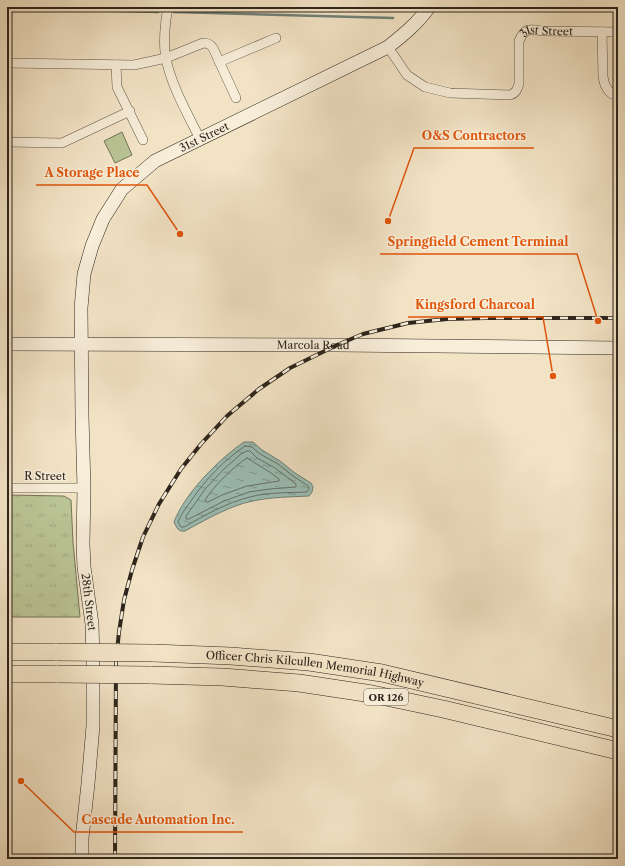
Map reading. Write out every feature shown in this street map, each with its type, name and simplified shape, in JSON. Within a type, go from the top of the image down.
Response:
[{"type":"highway","name":"Officer Chris Kilcullen Memorial Highway","points":[[7,652],[152,653],[231,656],[310,662],[382,673],[618,729]]},
{"type":"highway","name":"Officer Chris Kilcullen Memorial Highway","points":[[7,674],[222,677],[299,683],[372,694],[443,709],[618,752]]},
{"type":"main road","name":"31st Street","points":[[81,344],[81,308],[84,274],[92,246],[103,219],[122,190],[155,161],[245,118],[388,46],[404,34],[429,7]]},
{"type":"main road","name":"Marcola Road","points":[[7,344],[345,345],[618,348]]},
{"type":"main road","name":"28th Street","points":[[81,344],[84,488],[83,544],[84,567],[92,624],[93,645],[93,726],[82,838],[82,859]]},
{"type":"street","points":[[168,7],[165,28],[166,58],[174,85],[200,139]]},
{"type":"street","name":"31st Street","points":[[388,46],[408,75],[425,87],[450,93],[510,95],[515,93],[518,89],[519,41],[521,35],[525,31],[531,29],[543,31],[618,32]]},
{"type":"street","points":[[602,32],[603,77],[605,85],[612,94]]},
{"type":"street","points":[[219,62],[276,38]]},
{"type":"street","points":[[7,63],[134,65],[166,58],[203,43],[207,43],[213,48],[236,98]]},
{"type":"street","points":[[116,65],[117,87],[143,140]]},
{"type":"street","points":[[7,142],[62,143],[130,112]]},
{"type":"street","name":"R Street","points":[[7,488],[84,488]]},
{"type":"green space","points":[[122,132],[132,155],[115,163],[104,141]]},
{"type":"green space","points":[[7,495],[64,496],[71,500],[73,542],[80,617],[7,617]]},
{"type":"water","points":[[244,442],[253,442],[262,450],[311,483],[313,487],[312,492],[309,496],[281,497],[245,503],[218,513],[185,531],[179,530],[174,522],[179,511],[194,488],[214,467]]},
{"type":"waterway","points":[[7,8],[158,12]]},
{"type":"waterway","points":[[174,12],[393,18]]},
{"type":"railway","points":[[115,859],[116,661],[124,600],[143,537],[159,504],[181,469],[201,444],[227,416],[259,389],[290,368],[363,334],[408,323],[447,319],[618,318]]},
{"type":"place","name":"O&S Contractors","points":[[388,221]]},
{"type":"place","name":"A Storage Place","points":[[180,234]]},
{"type":"place","name":"Springfield Cement Terminal","points":[[598,321]]},
{"type":"place","name":"Kingsford Charcoal","points":[[553,376]]},
{"type":"place","name":"Cascade Automation Inc.","points":[[21,781]]}]
